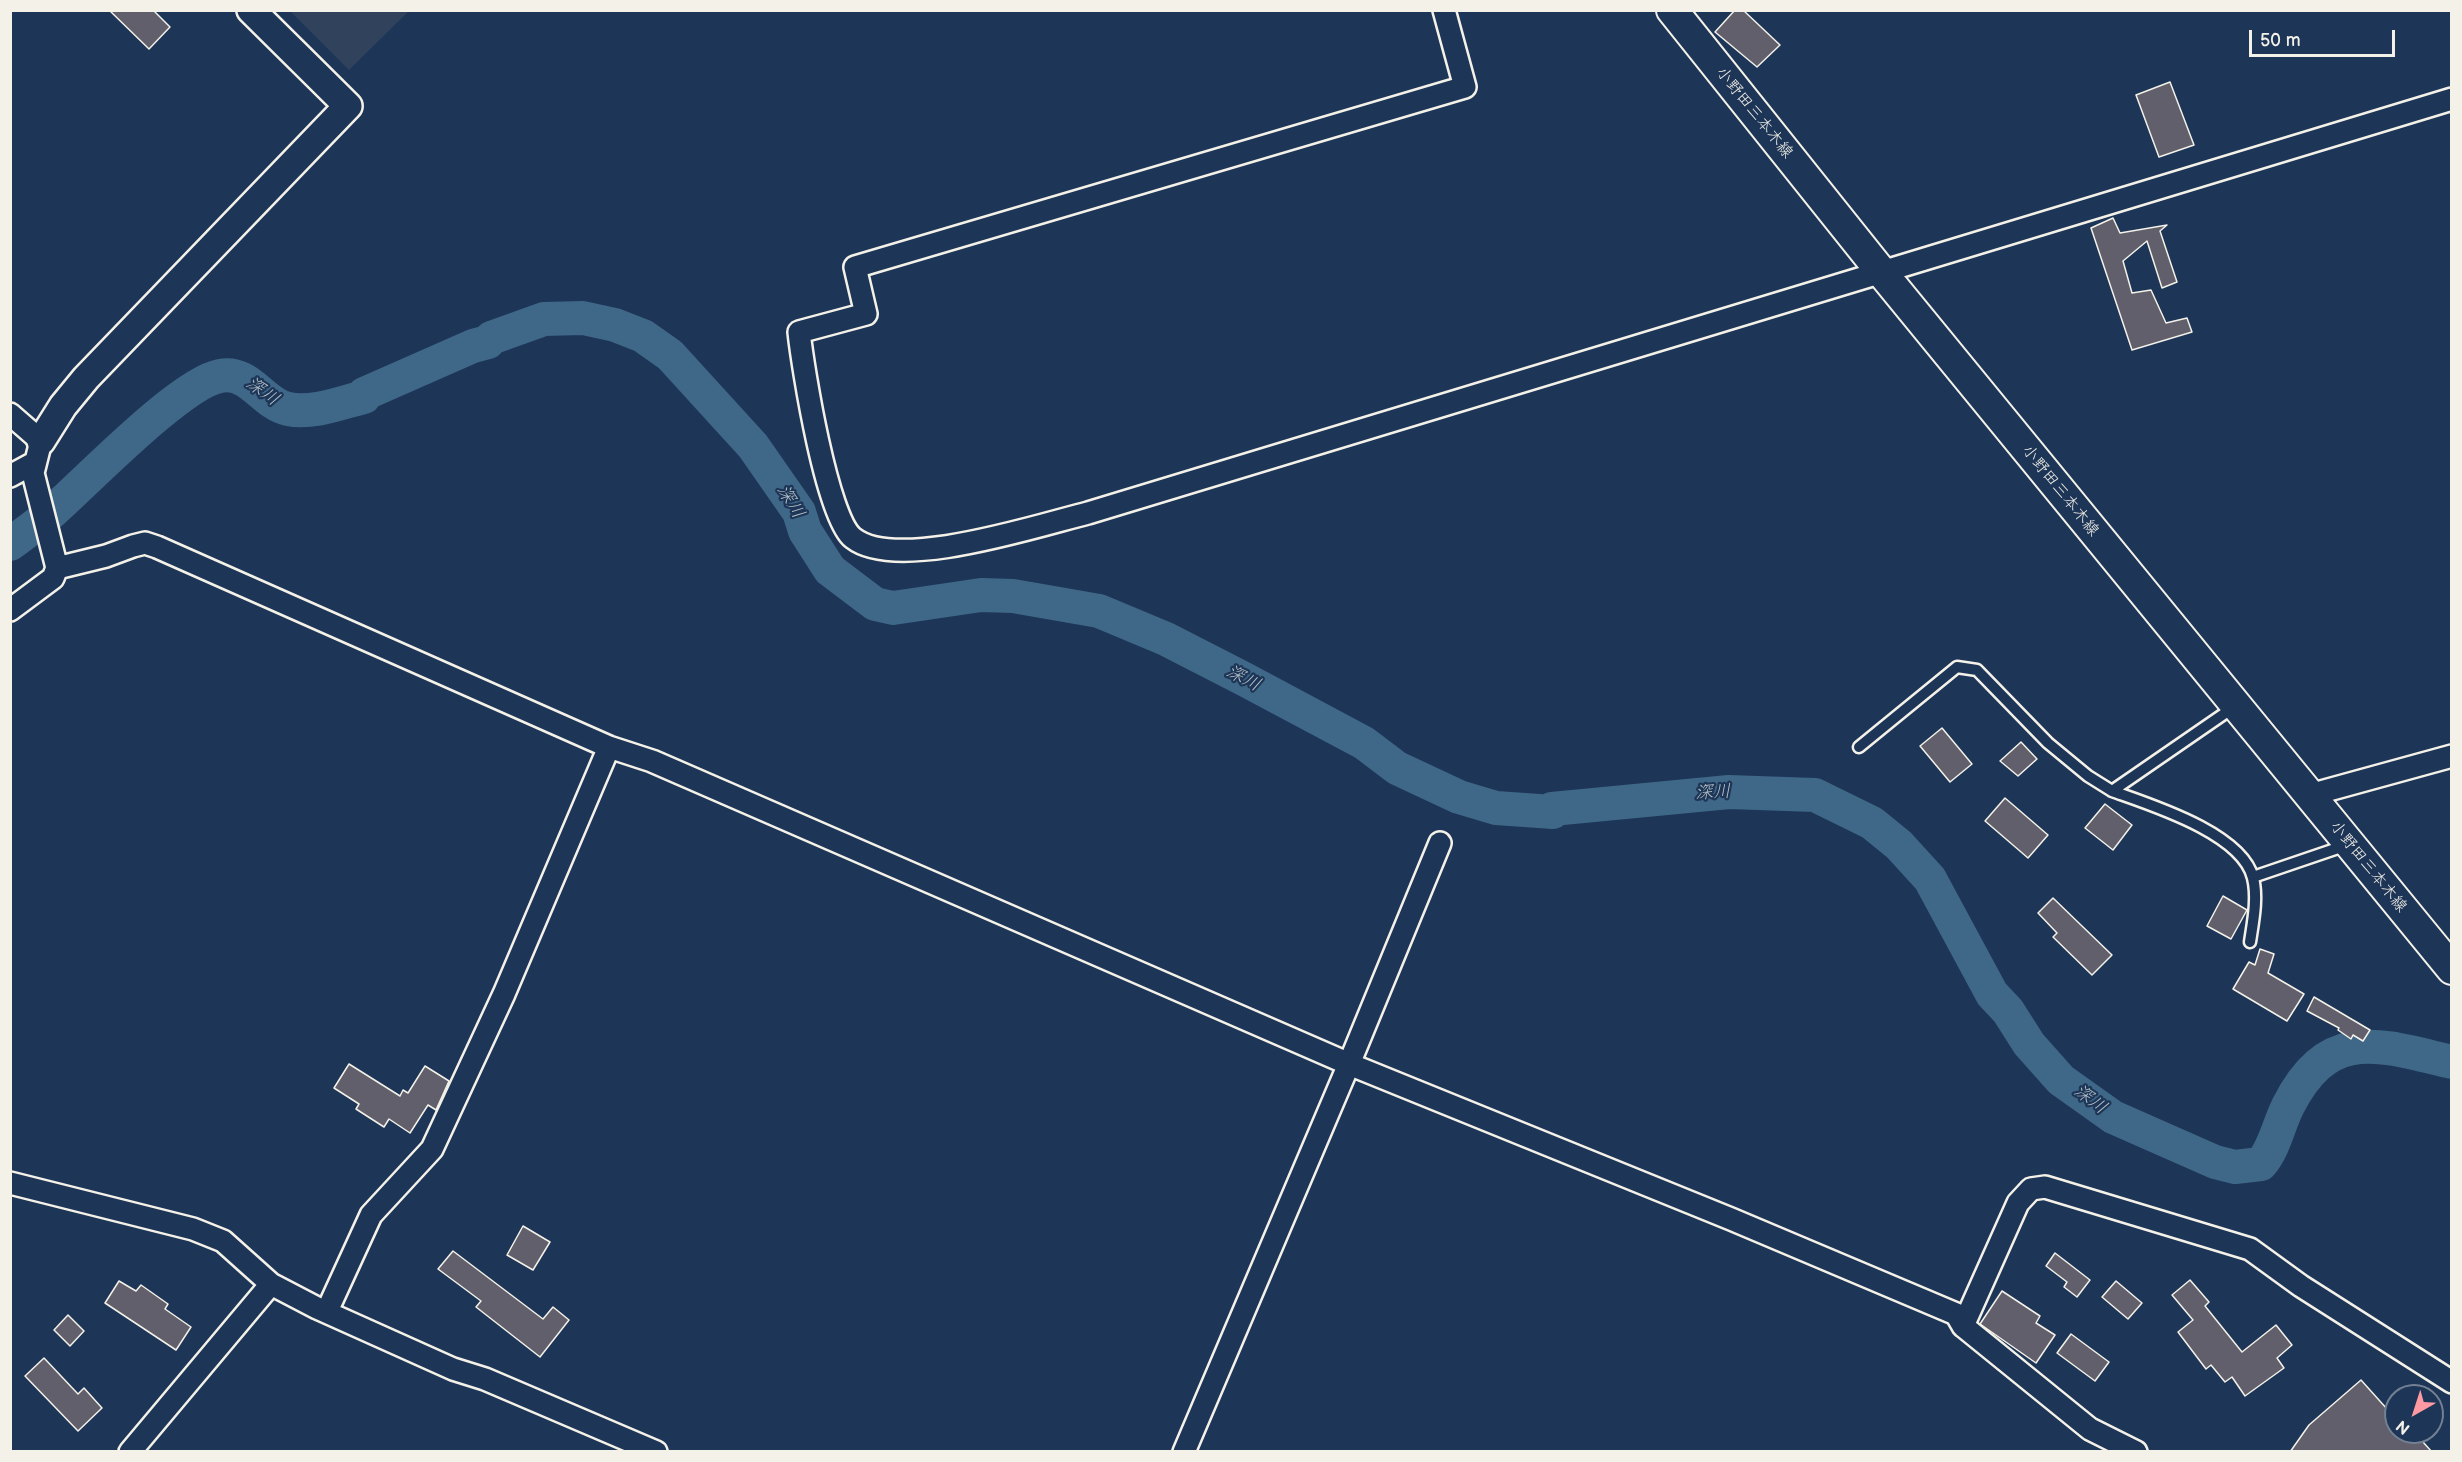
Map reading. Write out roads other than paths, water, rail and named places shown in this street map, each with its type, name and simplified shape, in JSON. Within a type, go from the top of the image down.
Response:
[{"type":"main road","name":"小野田三本木線","points":[[1672,10],[1883,274],[2451,969]]},
{"type":"street","points":[[10,476],[36,459],[63,406],[86,378],[348,106],[251,10]]},
{"type":"street","points":[[1444,10],[1465,87],[855,267],[866,314],[799,333],[803,374],[829,489],[851,537],[870,548],[892,552],[916,551],[977,540],[1077,516],[1883,274],[2451,99]]},
{"type":"street","points":[[10,414],[36,459],[57,568],[53,578],[10,610]]},
{"type":"street","points":[[57,568],[106,556],[145,543],[157,547],[609,747],[652,761],[1349,1064],[1731,1219],[1956,1314],[1963,1326],[2090,1429],[2136,1452]]},
{"type":"street","points":[[327,1311],[371,1215],[432,1149],[504,994],[609,747]]},
{"type":"street","points":[[2310,795],[2451,756]]},
{"type":"street","points":[[1184,1452],[1440,843]]},
{"type":"street","points":[[10,1183],[193,1229],[223,1241],[271,1284],[453,1369],[485,1379],[656,1452]]},
{"type":"street","points":[[1963,1326],[2018,1203],[2031,1189],[2045,1187],[2205,1238],[2250,1249],[2301,1286],[2451,1382]]},
{"type":"street","points":[[130,1452],[271,1284]]},
{"type":"lane","points":[[1859,747],[1957,667],[1977,670],[2048,743],[2088,776],[2112,791],[2195,823],[2222,838],[2236,852],[2253,877],[2255,912],[2250,942]]},
{"type":"lane","points":[[2112,791],[2236,705]]},
{"type":"lane","points":[[2253,877],[2349,844]]},
{"type":"waterway","name":"深川","points":[[10,544],[49,514],[159,414],[182,396],[220,376],[231,375],[248,382],[279,406],[297,410],[317,409],[364,397],[364,394],[473,346],[488,342],[491,338],[544,319],[583,318],[615,325],[643,336],[670,355],[753,446],[799,512],[805,531],[830,570],[875,604],[893,608],[981,595],[1013,596],[1099,611],[1166,639],[1244,679],[1364,743],[1397,768],[1459,797],[1496,808],[1553,812],[1552,809],[1729,792],[1815,795],[1872,823],[1899,845],[1930,879],[1992,994],[2008,1011],[2029,1044],[2061,1080],[2113,1117],[2215,1162],[2235,1167],[2261,1164],[2273,1143],[2288,1106],[2304,1080],[2321,1063],[2339,1052],[2358,1047],[2379,1047],[2452,1062]]}]
